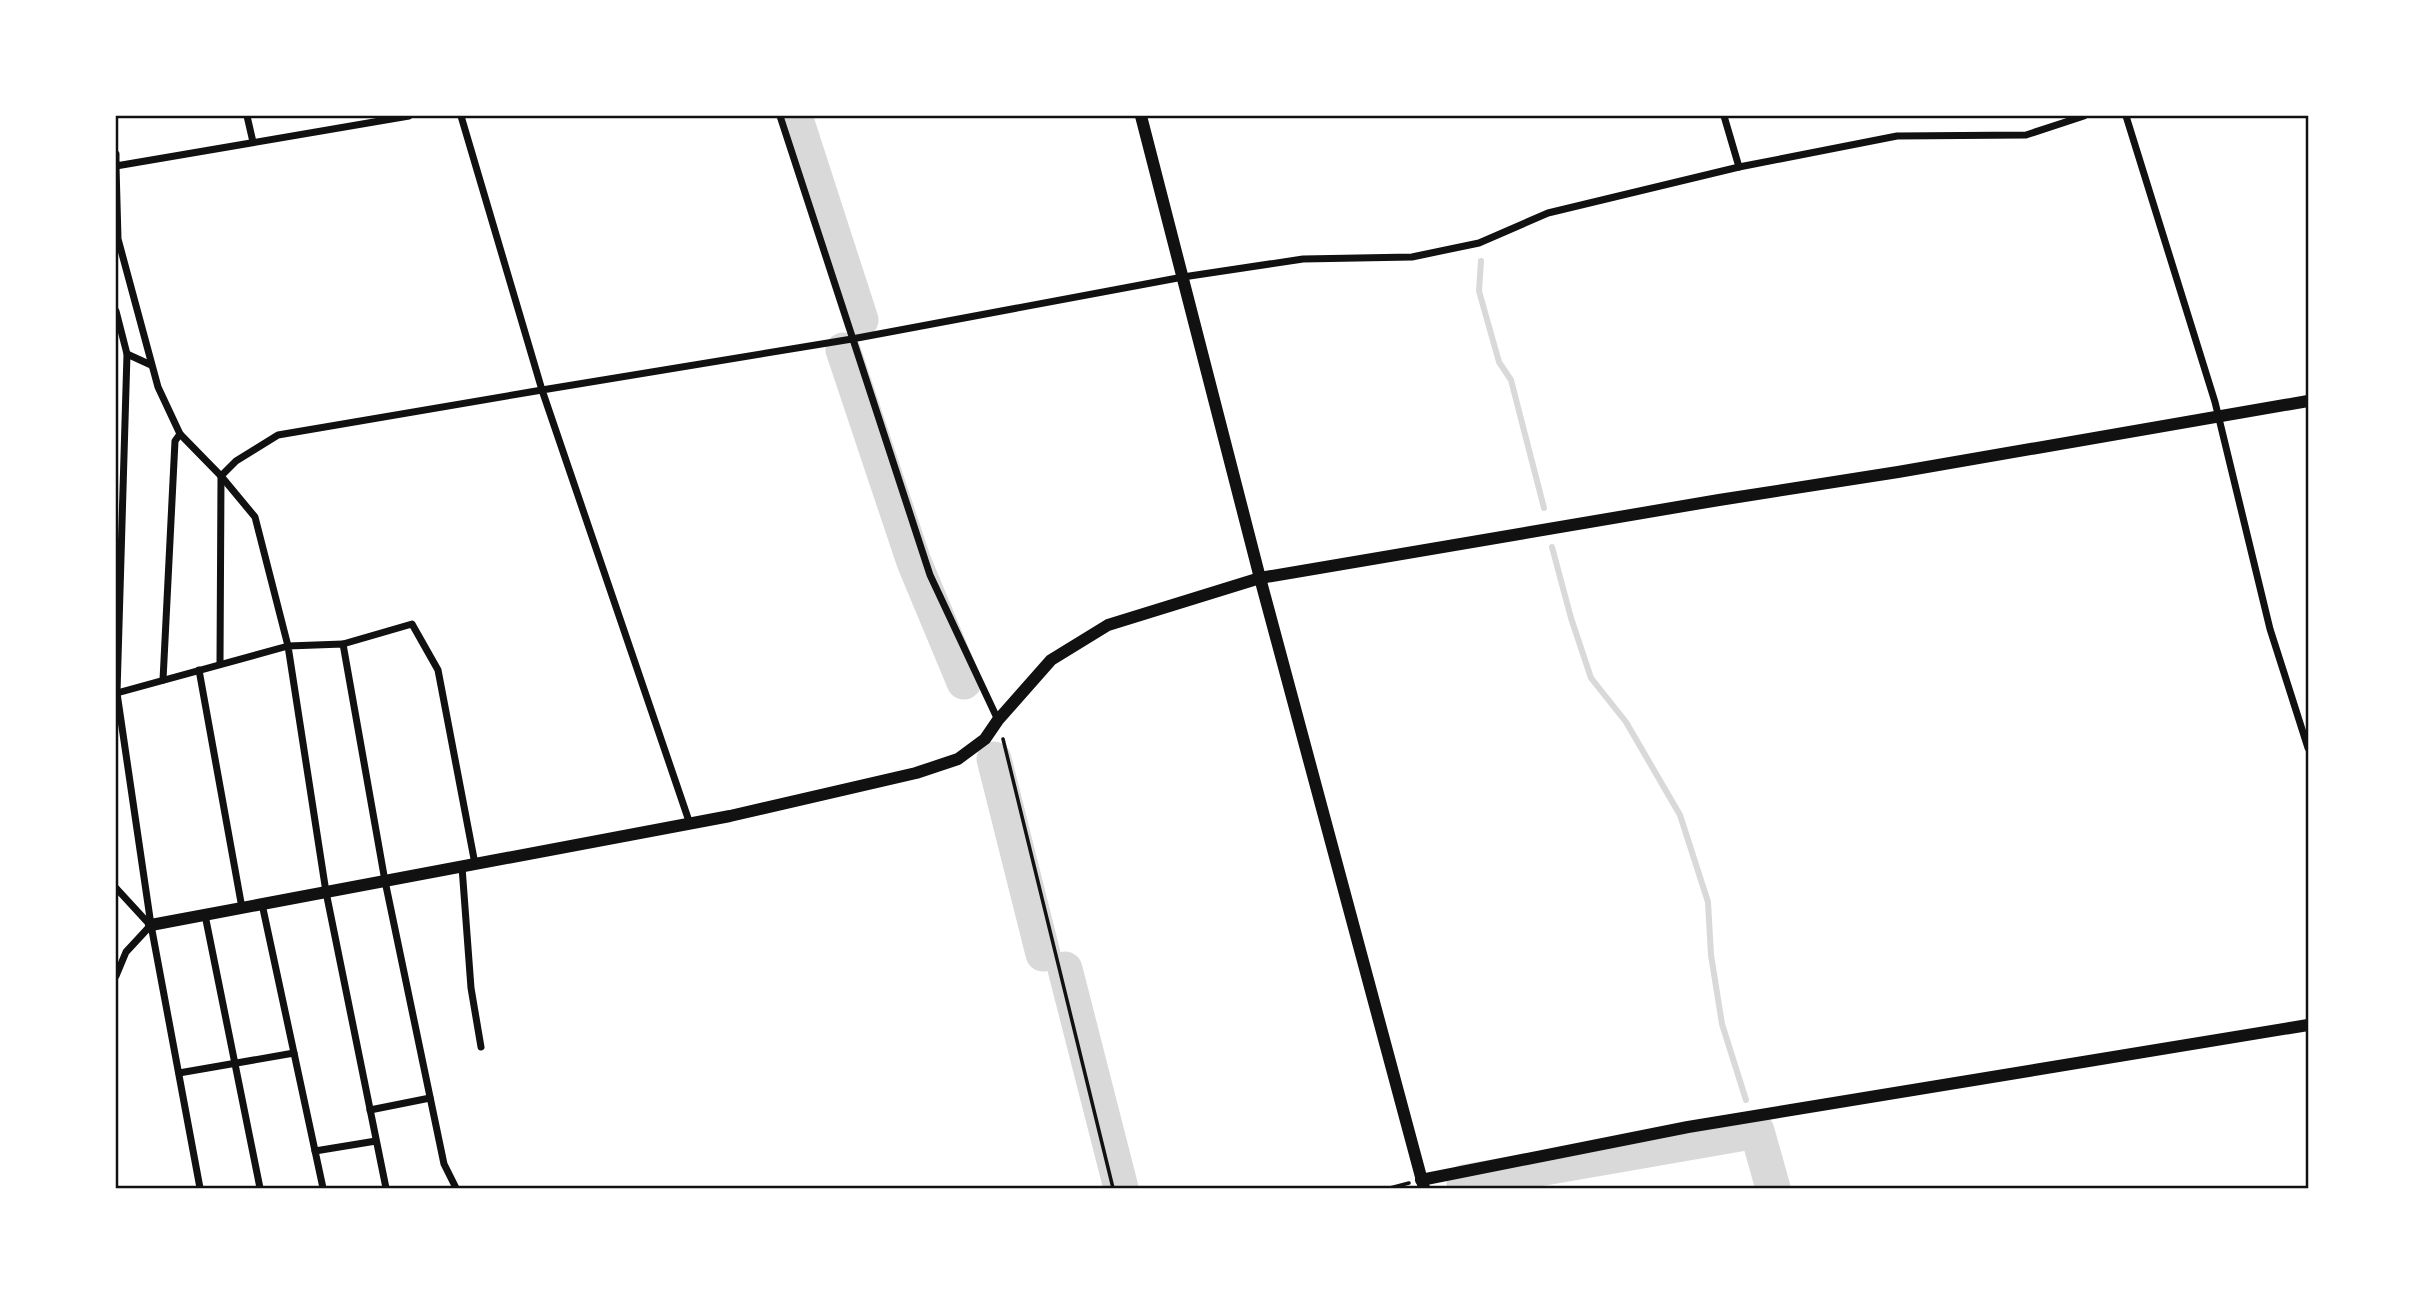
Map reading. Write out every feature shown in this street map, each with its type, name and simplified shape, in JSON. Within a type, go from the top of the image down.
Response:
[{"type":"street","points":[[247,116],[253,142]]},
{"type":"street","points":[[116,166],[409,116]]},
{"type":"street","points":[[461,116],[542,390],[690,824]]},
{"type":"street","points":[[780,116],[930,575],[998,720]]},
{"type":"street","points":[[1141,116],[1260,578],[1423,1184],[1688,1127],[2308,1025]]},
{"type":"street","points":[[1724,116],[1739,167]]},
{"type":"street","points":[[220,664],[221,476],[236,461],[278,435],[852,339],[1183,277],[1303,259],[1412,257],[1479,243],[1548,213],[1739,167],[1896,136],[2026,135],[2084,116]]},
{"type":"street","points":[[2126,116],[2219,417],[2270,629],[2308,748]]},
{"type":"street","points":[[116,154],[118,239],[158,387],[180,434],[221,476],[255,517],[288,646],[326,892],[386,1188]]},
{"type":"street","points":[[116,310],[127,354],[117,693],[151,925],[201,1188]]},
{"type":"street","points":[[127,354],[151,365]]},
{"type":"street","points":[[116,976],[126,953],[151,925],[690,824],[916,774],[958,760],[985,739],[998,720],[1051,660],[1108,625],[1260,578],[2308,401]]},
{"type":"street","points":[[163,680],[175,441],[180,434]]},
{"type":"street","points":[[117,693],[288,646],[343,644],[412,624],[438,670],[468,865],[471,988],[481,1047]]},
{"type":"street","points":[[343,644],[385,881],[430,1098],[444,1164],[456,1188]]},
{"type":"street","points":[[199,670],[242,908]]},
{"type":"street","points":[[116,888],[151,925]]},
{"type":"street","points":[[262,904],[323,1188]]},
{"type":"street","points":[[205,915],[260,1188]]},
{"type":"street","points":[[178,1073],[294,1053]]},
{"type":"street","points":[[370,1110],[430,1098]]},
{"type":"street","points":[[315,1151],[376,1141]]},
{"type":"path","points":[[998,720],[1114,1188]]},
{"type":"waterway","points":[[795,116],[861,320]]},
{"type":"waterway","points":[[1481,261],[1479,291],[1499,362],[1511,380],[1544,508]]},
{"type":"waterway","points":[[843,350],[914,562],[964,682]]},
{"type":"waterway","points":[[1552,547],[1591,678],[1626,722],[1680,815],[1708,902],[1711,955],[1722,1024],[1746,1100]]},
{"type":"waterway","points":[[994,759],[1043,954]]},
{"type":"waterway","points":[[1065,969],[1121,1188]]},
{"type":"waterway","points":[[1464,1182],[1757,1131],[1773,1188]]}]
